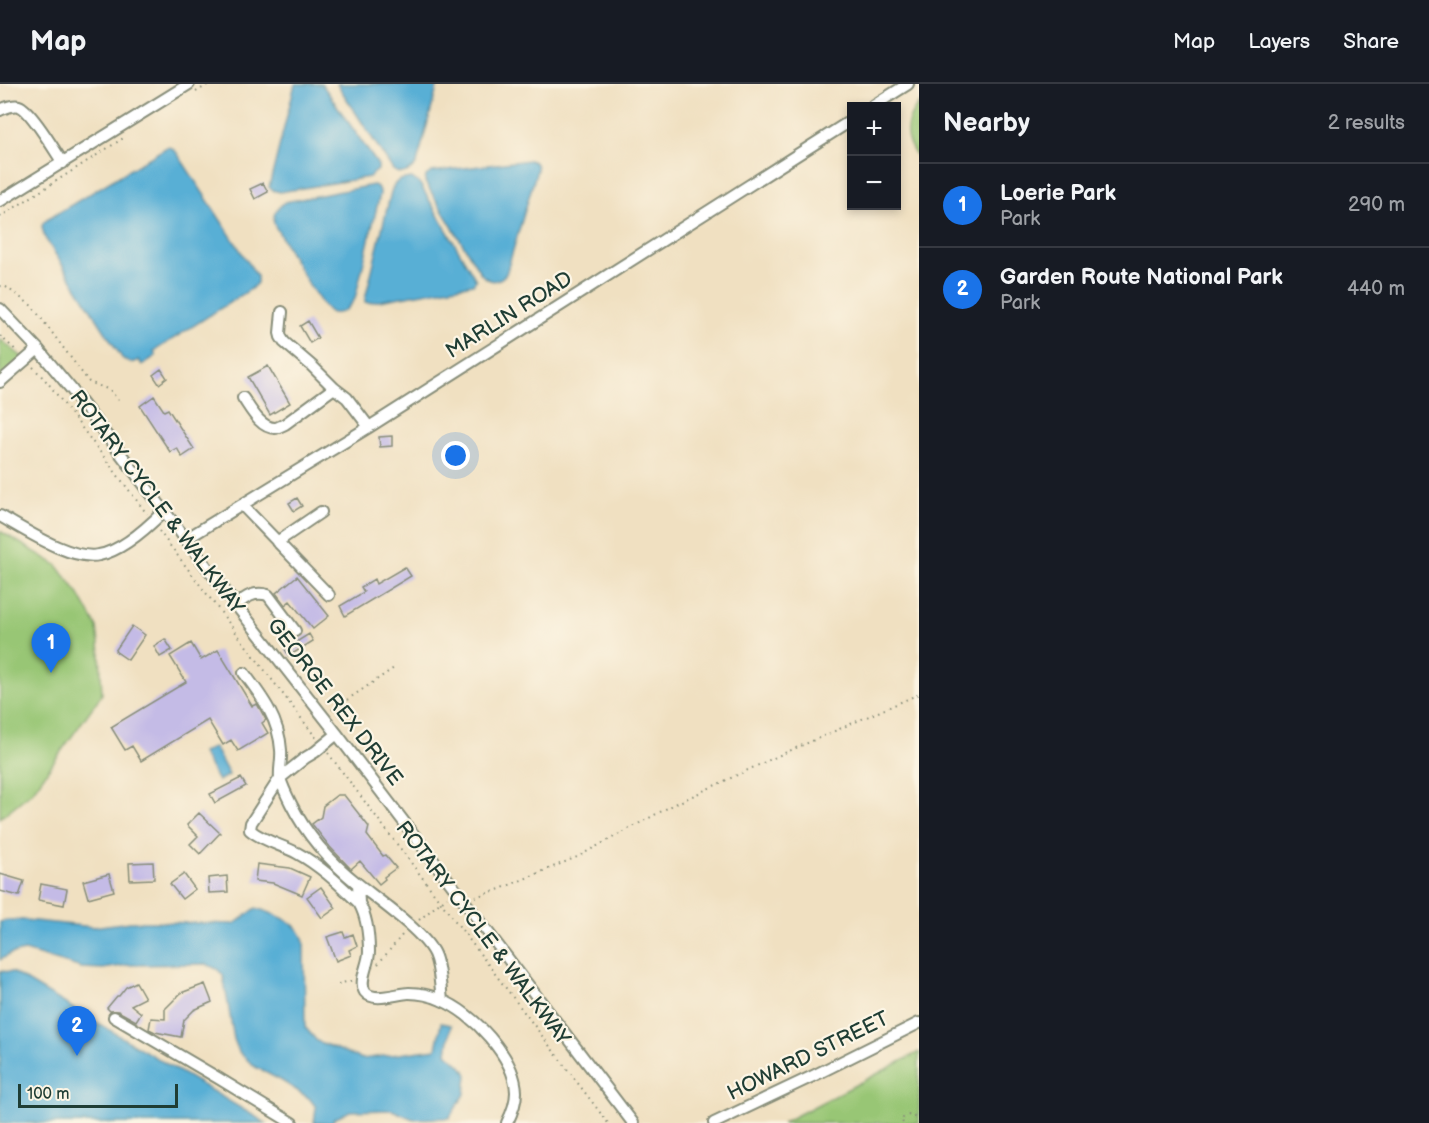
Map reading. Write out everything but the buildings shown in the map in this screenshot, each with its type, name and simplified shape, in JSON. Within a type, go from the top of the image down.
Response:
[{"type":"street","points":[[0,201],[189,84]]},
{"type":"street","points":[[879,102],[908,84]]},
{"type":"street","points":[[0,110],[17,105],[22,107],[32,117],[63,163]]},
{"type":"street","name":"MARLIN ROAD","points":[[186,539],[369,427],[847,123]]},
{"type":"street","name":"GEORGE REX DRIVE","points":[[0,309],[39,349],[79,399],[633,1123]]},
{"type":"street","points":[[282,312],[280,337],[347,398],[369,427]]},
{"type":"street","points":[[0,382],[39,349]]},
{"type":"street","points":[[243,398],[260,420],[276,428],[285,424],[334,388]]},
{"type":"street","points":[[242,505],[329,595]]},
{"type":"street","points":[[0,516],[54,546],[97,556],[112,552],[153,522],[164,511]]},
{"type":"street","points":[[277,542],[321,513]]},
{"type":"street","points":[[236,605],[252,594],[268,595],[295,631]]},
{"type":"street","points":[[244,673],[273,715],[281,750],[280,778],[297,817],[317,846],[358,884],[411,926],[426,942],[434,954],[442,1000]]},
{"type":"street","points":[[337,734],[280,778],[251,823],[251,832],[314,863],[359,903],[364,912],[368,943],[369,954],[364,976],[364,990],[369,996],[384,997],[407,993],[425,994],[442,1000],[466,1014],[500,1050],[512,1076],[516,1092],[514,1108],[507,1123]]},
{"type":"street","points":[[358,884],[359,903]]},
{"type":"street","points":[[114,1017],[292,1123]]},
{"type":"street","name":"HOWARD STREET","points":[[714,1123],[919,1023]]},
{"type":"path","points":[[189,97],[209,84]]},
{"type":"path","points":[[0,217],[129,135]]},
{"type":"path","points":[[0,286],[6,287],[32,306],[89,382],[110,390],[118,400]]},
{"type":"path","name":"ROTARY CYCLE & WALKWAY","points":[[0,336],[48,383],[608,1123]]},
{"type":"path","points":[[322,716],[394,668]]},
{"type":"path","points":[[464,901],[500,889],[577,857],[674,805],[919,694]]},
{"type":"path","points":[[338,984],[364,976],[382,961],[411,926],[456,889]]},
{"type":"path","points":[[903,1123],[901,1119],[909,1115],[919,1119]]},
{"type":"green space","points":[[919,103],[919,159],[907,138],[907,124]]},
{"type":"green space","points":[[0,339],[26,360],[0,379]]},
{"type":"green space","points":[[0,531],[57,565],[78,593],[97,627],[102,694],[33,791],[0,818]]},
{"type":"green space","points":[[919,1052],[919,1123],[782,1123]]},
{"type":"water","points":[[295,84],[322,84],[378,165],[378,170],[369,177],[280,192],[269,187]]},
{"type":"water","points":[[337,84],[438,84],[417,163],[412,168],[403,173],[393,170]]},
{"type":"water","points":[[167,147],[177,153],[257,276],[257,283],[154,351],[156,356],[142,365],[139,360],[130,362],[122,358],[45,238],[42,227],[48,219]]},
{"type":"water","points":[[529,160],[535,163],[537,170],[506,274],[497,280],[487,279],[481,274],[425,182],[426,176],[432,172]]},
{"type":"water","points":[[412,178],[420,184],[476,280],[473,284],[365,302],[391,192],[398,181]]},
{"type":"water","points":[[373,185],[380,191],[380,194],[355,299],[343,312],[332,313],[319,300],[293,258],[274,224],[274,214],[285,202]]},
{"type":"water","points":[[214,747],[229,775],[218,781],[202,753]]},
{"type":"water","points":[[256,908],[285,919],[301,935],[304,942],[305,1027],[317,1041],[362,1059],[436,1049],[441,1023],[451,1025],[447,1053],[464,1069],[467,1075],[465,1094],[449,1118],[413,1119],[392,1110],[350,1111],[334,1119],[332,1123],[314,1123],[316,1107],[309,1098],[255,1067],[239,1052],[234,1039],[223,975],[206,964],[82,968],[25,951],[10,954],[0,960],[0,922],[8,920],[93,927],[130,922],[234,924]]},
{"type":"water","points":[[0,971],[12,972],[266,1123],[0,1123]]},
{"type":"place","name":"Loerie Park","points":[[51,673]]},
{"type":"place","name":"Garden Route National Park","points":[[77,1056]]}]
